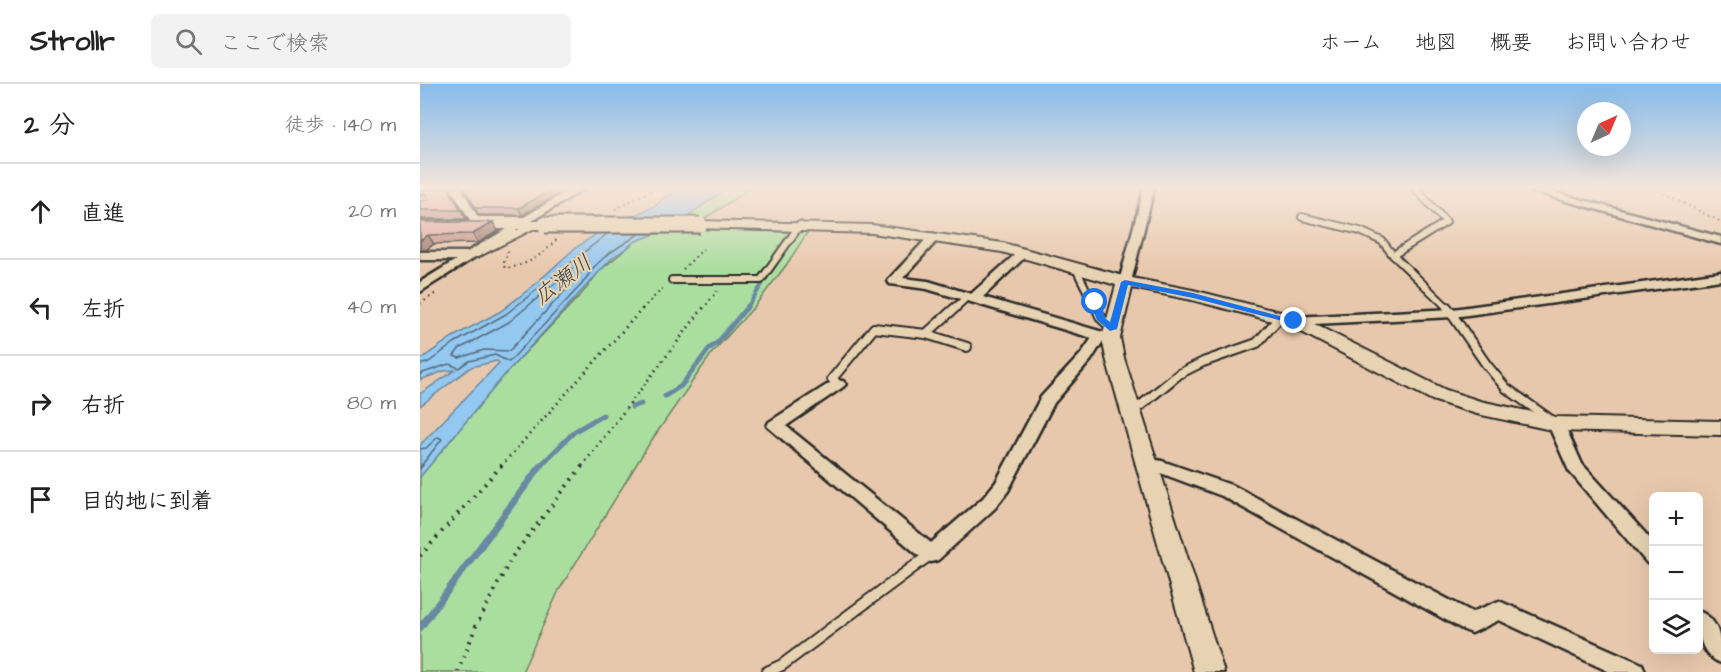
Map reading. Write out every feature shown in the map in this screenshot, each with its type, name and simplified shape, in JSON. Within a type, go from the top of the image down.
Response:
[{"type":"street","points":[[472,215],[475,220],[526,220],[534,215]]},
{"type":"street","points":[[838,384],[775,426],[931,554],[989,503],[1002,486],[1047,401],[1107,331],[1125,282],[1142,215]]},
{"type":"street","points":[[1626,215],[1721,241]]},
{"type":"street","points":[[420,225],[800,225],[872,229],[934,237],[1003,248],[1125,282],[1193,295],[1287,319],[1439,395],[1477,407],[1556,424],[1721,428]]},
{"type":"street","points":[[420,288],[512,229]]},
{"type":"street","points":[[934,237],[894,281],[928,285],[1107,331]]},
{"type":"street","points":[[971,297],[1023,253]]},
{"type":"street","points":[[420,256],[469,256]]},
{"type":"street","points":[[1287,319],[1453,313],[1721,276]]},
{"type":"street","points":[[1107,331],[1209,672]]},
{"type":"street","points":[[1556,424],[1575,467],[1649,552]]},
{"type":"street","points":[[1145,464],[1156,465],[1228,491],[1472,623],[1499,610],[1634,672]]},
{"type":"street","points":[[1703,627],[1721,653]]},
{"type":"lane","points":[[1393,255],[1446,222],[1440,215]]},
{"type":"lane","points":[[1302,218],[1360,231],[1382,241],[1393,255],[1453,313],[1486,364],[1506,388],[1556,424]]},
{"type":"lane","points":[[469,256],[539,225]]},
{"type":"lane","points":[[672,280],[761,280],[800,225]]},
{"type":"lane","points":[[1080,270],[1078,273],[1092,294],[1107,331]]},
{"type":"lane","points":[[926,334],[971,297]]},
{"type":"lane","points":[[1130,406],[1140,406],[1179,374],[1203,362],[1257,343],[1287,319]]},
{"type":"lane","points":[[838,384],[832,379],[874,328],[926,334],[967,347]]},
{"type":"lane","points":[[767,672],[782,664],[931,554]]},
{"type":"path","points":[[420,556],[634,317],[703,249]]},
{"type":"path","points":[[458,672],[476,626],[512,557],[725,280]]},
{"type":"green space","points":[[687,215],[709,215],[701,221],[679,221]]},
{"type":"green space","points":[[668,229],[809,230],[787,264],[754,307],[712,353],[649,444],[559,590],[522,672],[420,672],[420,477],[507,372],[587,288],[598,272],[636,241]]},
{"type":"water","name":"広瀬川","points":[[634,215],[688,215],[668,229],[636,241],[611,259],[507,372],[420,477],[420,445],[499,363],[497,361],[471,367],[420,406],[420,394],[455,370],[444,371],[420,380],[420,360],[451,338],[501,311],[574,249],[604,229]]},
{"type":"building","points":[[420,222],[493,222],[473,234],[428,235],[420,241]]},
{"type":"waterway","points":[[746,309],[763,283]]},
{"type":"waterway","points":[[665,396],[681,386],[709,349],[718,342],[747,307]]},
{"type":"waterway","points":[[632,407],[641,404]]},
{"type":"waterway","points":[[541,465],[575,431],[603,415]]},
{"type":"waterway","points":[[420,628],[541,465]]},
{"type":"route","points":[[1095,302],[1102,320],[1113,329],[1125,282],[1193,295],[1294,321]]}]
